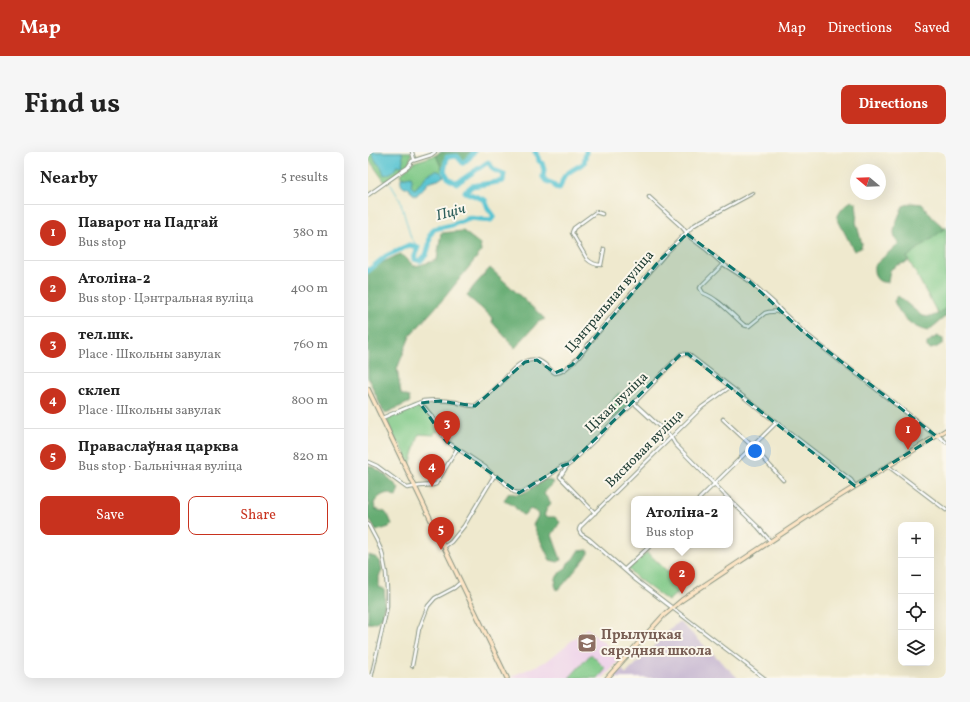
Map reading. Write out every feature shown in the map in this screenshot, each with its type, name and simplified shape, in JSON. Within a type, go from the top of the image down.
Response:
[{"type":"street","points":[[412,152],[414,160]]},
{"type":"street","points":[[368,195],[408,167],[414,160],[435,152]]},
{"type":"street","name":"Цэнтральная вуліца","points":[[421,402],[429,400],[456,402],[475,406],[498,386],[518,365],[528,361],[537,360],[555,373],[564,370],[577,360],[595,336],[674,245],[697,224],[752,193]]},
{"type":"street","points":[[649,197],[682,227],[691,238],[724,264],[748,280],[801,330],[840,362],[946,442]]},
{"type":"street","points":[[602,214],[596,212],[574,228],[572,233],[590,262],[601,265],[604,249]]},
{"type":"street","points":[[724,264],[701,286],[700,288],[703,293],[724,307],[747,326],[769,312],[781,311]]},
{"type":"street","name":"Ціхая вуліца","points":[[494,476],[503,481],[514,492],[519,493],[529,489],[562,466],[567,466],[634,403],[681,354],[688,354],[730,387]]},
{"type":"street","points":[[730,387],[851,480],[855,486]]},
{"type":"street","name":"Вясновая вуліца","points":[[625,569],[578,530],[702,407],[730,387]]},
{"type":"street","points":[[368,389],[507,678]]},
{"type":"street","points":[[382,418],[421,402],[431,415],[446,441],[485,467],[494,476],[464,526],[451,542],[444,547]]},
{"type":"street","points":[[634,403],[671,437],[727,496]]},
{"type":"street","points":[[724,419],[752,446],[783,480]]},
{"type":"street","points":[[702,496],[776,423]]},
{"type":"street","points":[[607,678],[672,607],[855,486],[946,430]]},
{"type":"street","points":[[368,462],[377,466],[407,488],[436,484],[457,449]]},
{"type":"street","points":[[567,466],[560,477],[595,512]]},
{"type":"street","points":[[888,466],[946,510]]},
{"type":"street","points":[[733,502],[770,541]]},
{"type":"street","points":[[368,524],[380,546],[386,572],[387,606],[371,678]]},
{"type":"street","points":[[648,548],[625,569],[636,580],[764,678]]},
{"type":"street","points":[[412,666],[419,629],[428,606],[435,598],[454,588],[461,582]]},
{"type":"highlighted area","points":[[687,234],[748,280],[801,330],[936,436],[855,486],[688,354],[681,354],[571,463],[562,466],[519,493],[446,441],[420,403],[440,401],[475,406],[525,362],[537,360],[555,373],[572,365],[660,260]]},
{"type":"shaded area","points":[[678,622],[680,622],[738,678],[611,678],[621,668],[626,674]]},
{"type":"shaded area","name":"Прылуцкая сярэдняя школа","points":[[587,628],[622,658],[603,678],[512,678],[512,676],[547,661]]},
{"type":"green space","points":[[368,152],[411,152],[411,157],[409,162],[402,170],[385,182],[368,158]]},
{"type":"green space","points":[[440,152],[473,152],[470,157],[463,161],[458,155],[447,156],[443,171],[436,155]]},
{"type":"green space","points":[[436,155],[443,171],[441,173],[439,171],[416,188],[414,189],[411,186],[411,177],[402,178],[400,175],[414,162]]},
{"type":"green space","points":[[852,201],[856,203],[856,222],[862,244],[861,248],[854,251],[837,218],[843,208]]},
{"type":"green space","points":[[912,203],[922,204],[944,229],[907,257],[908,262],[897,265],[890,270],[888,282],[881,282],[875,276],[874,266],[899,243],[894,235],[896,222],[903,206]]},
{"type":"green space","points":[[946,227],[946,308],[938,314],[907,257]]},
{"type":"green space","points":[[463,231],[480,244],[481,252],[445,297],[410,336],[397,369],[401,394],[409,397],[410,402],[386,413],[383,411],[368,377],[368,273],[379,264],[400,254],[414,266],[437,260],[441,233]]},
{"type":"green space","points":[[490,268],[545,319],[538,322],[515,348],[492,322],[493,318],[467,296]]},
{"type":"green space","points":[[898,296],[922,316],[930,317],[938,314],[946,308],[946,316],[928,331],[917,327],[907,320],[900,312],[894,301]]},
{"type":"green space","points":[[938,336],[943,339],[943,343],[931,349],[927,347],[927,343]]},
{"type":"green space","points":[[619,393],[630,403],[613,419],[607,412],[611,402]]},
{"type":"green space","points":[[417,406],[421,407],[427,413],[439,431],[435,432],[434,435],[419,434],[410,465],[400,443],[397,444],[387,421],[388,418]]},
{"type":"green space","points":[[368,465],[381,472],[399,488],[396,497],[387,493],[380,496],[374,503],[375,509],[385,512],[392,524],[389,527],[376,531],[368,517],[368,507],[370,506],[368,502]]},
{"type":"green space","points":[[545,479],[554,482],[544,494],[551,503],[544,516],[555,517],[560,522],[552,535],[561,560],[558,562],[550,560],[533,525],[538,516],[537,512],[530,509],[523,515],[514,506],[504,500],[509,493],[516,494],[525,492]]},
{"type":"green space","points":[[588,550],[588,555],[557,590],[555,585],[556,578],[561,571],[566,568],[568,563],[573,559],[578,551]]},
{"type":"green space","points":[[647,552],[684,587],[668,601],[637,578],[628,569]]},
{"type":"green space","points":[[368,555],[375,557],[380,561],[382,571],[379,576],[379,587],[384,589],[385,598],[383,617],[373,623],[368,623]]},
{"type":"green space","points":[[591,654],[606,669],[598,678],[569,678]]},
{"type":"water","points":[[371,152],[402,152],[403,165],[397,165],[392,172],[384,175],[381,167]]},
{"type":"water","points":[[435,171],[439,171],[444,176],[438,180],[429,182],[416,196],[409,188],[402,184],[401,178],[411,176],[411,186],[414,189],[427,175]]},
{"type":"waterway","name":"Пціч","points":[[368,271],[386,256],[409,245],[418,247],[414,259],[420,261],[426,255],[430,235],[434,229],[452,225],[469,218],[491,220],[494,216],[488,208],[485,200],[465,192],[472,186],[503,181],[504,174],[494,170],[488,162],[457,183],[449,179],[444,171],[447,157],[457,156],[463,163],[474,152]]},
{"type":"waterway","name":"Пціч","points":[[535,152],[539,161],[542,163],[544,170],[543,177],[546,181],[554,184],[555,187],[559,189],[563,178],[584,163],[586,152]]},
{"type":"waterway","points":[[390,183],[400,200],[411,238],[418,247]]},
{"type":"place","name":"тел.шк.","points":[[447,444]]},
{"type":"place","name":"Паварот на Падгай","points":[[908,450]]},
{"type":"place","name":"склеп","points":[[432,487]]},
{"type":"place","name":"Праваслаўная царква","points":[[441,550]]},
{"type":"place","name":"Атоліна-2","points":[[682,594]]},
{"type":"place","name":"Прылуцкая сярэдняя школа","points":[[587,643]]}]
